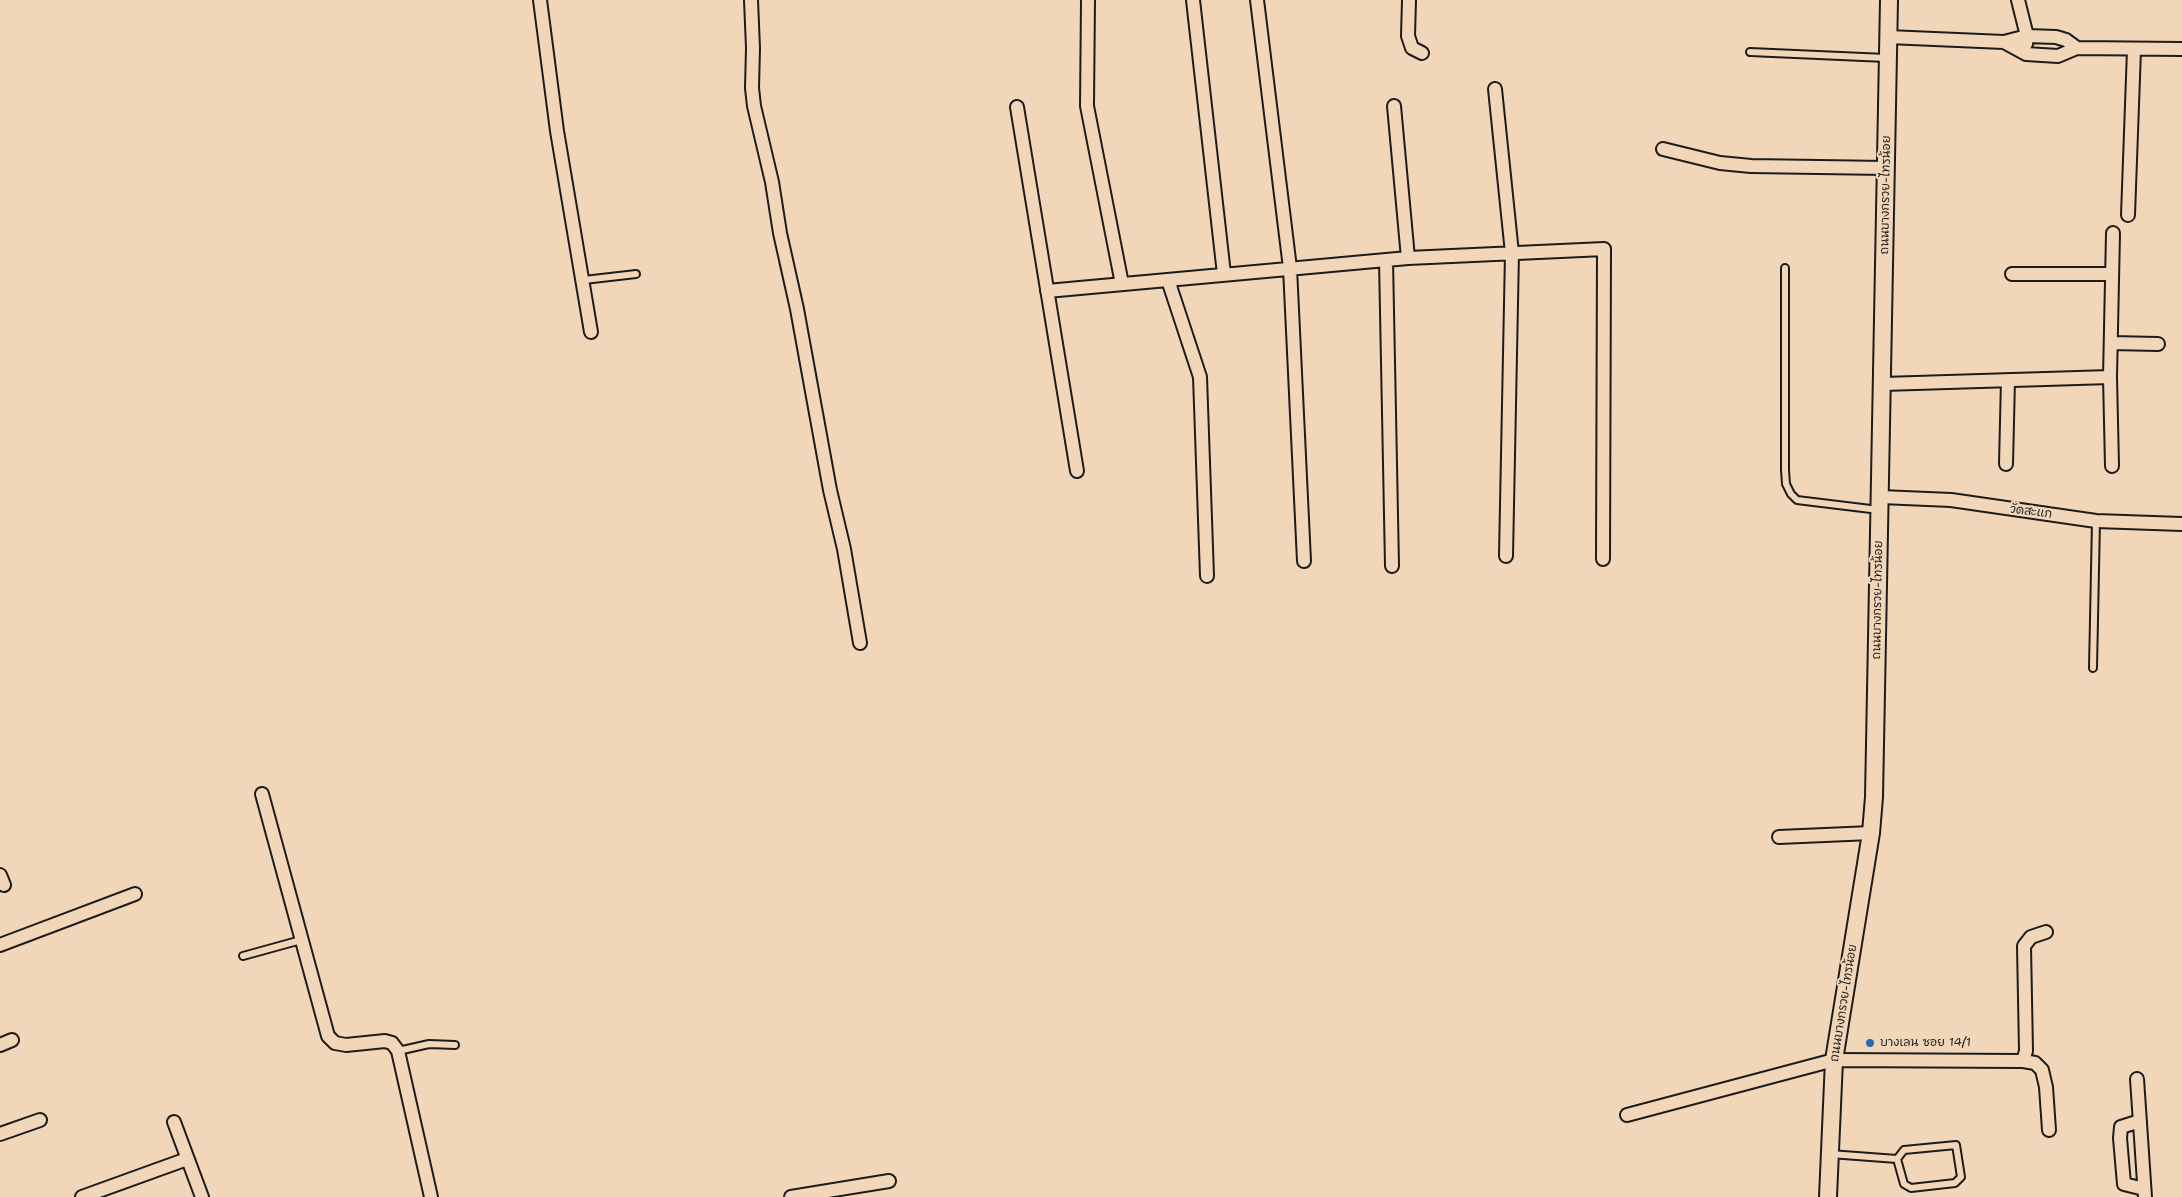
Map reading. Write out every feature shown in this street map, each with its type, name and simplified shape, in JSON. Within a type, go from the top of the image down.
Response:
[{"type":"street","points":[[540,0],[557,131],[584,280],[591,332]]},
{"type":"street","points":[[751,0],[753,48],[751,74],[754,106],[772,182],[780,233],[797,309],[828,480],[844,549],[860,643]]},
{"type":"street","points":[[1088,0],[1087,106],[1122,284]]},
{"type":"street","points":[[1193,0],[1224,274]]},
{"type":"street","points":[[1257,0],[1290,268],[1304,562]]},
{"type":"street","points":[[1409,0],[1408,36],[1412,48],[1422,53]]},
{"type":"street","name":"ถนนบางกรวย-ไทรน้อย","points":[[1828,1197],[1834,1060],[1871,833],[1874,782],[1889,0]]},
{"type":"street","points":[[2018,0],[2026,36],[2026,54]]},
{"type":"street","points":[[1888,37],[2004,42],[2026,36],[2056,37],[2066,40],[2077,48]]},
{"type":"street","points":[[2004,42],[2026,54],[2058,56],[2077,48],[2182,49]]},
{"type":"street","points":[[2128,215],[2134,50]]},
{"type":"street","points":[[1495,88],[1512,253],[1506,556]]},
{"type":"street","points":[[1394,106],[1408,258]]},
{"type":"street","points":[[1017,107],[1077,471]]},
{"type":"street","points":[[1662,149],[1720,163],[1886,168]]},
{"type":"street","points":[[2112,466],[2110,377],[2113,232]]},
{"type":"street","points":[[1046,291],[1408,258],[1604,249],[1603,559]]},
{"type":"street","points":[[1386,260],[1392,566]]},
{"type":"street","points":[[2012,274],[2112,274]]},
{"type":"street","points":[[1168,280],[1200,377],[1207,576]]},
{"type":"street","points":[[2111,343],[2158,344]]},
{"type":"street","points":[[1883,384],[2110,377]]},
{"type":"street","points":[[2006,464],[2008,380]]},
{"type":"street","name":"วัดสะแก","points":[[1880,503],[1952,500],[2096,520],[2182,524]]},
{"type":"street","points":[[262,794],[328,1036],[335,1043],[346,1045],[386,1041],[392,1043],[398,1051],[431,1197]]},
{"type":"street","points":[[1779,837],[1871,833]]},
{"type":"street","points":[[0,945],[135,894]]},
{"type":"street","points":[[2023,1061],[2026,1051],[2024,946],[2031,937],[2046,932]]},
{"type":"street","points":[[1627,1115],[1834,1060],[2023,1061],[2035,1063],[2042,1070],[2046,1087],[2049,1130]]},
{"type":"street","points":[[2137,1079],[2140,1121],[2145,1193],[2124,1184],[2120,1138],[2121,1127],[2140,1121]]},
{"type":"street","points":[[0,1134],[40,1120]]},
{"type":"street","points":[[174,1122],[202,1197]]},
{"type":"street","points":[[82,1197],[187,1159]]},
{"type":"street","points":[[791,1197],[889,1181]]},
{"type":"lane","points":[[1750,52],[1888,58]]},
{"type":"lane","points":[[1784,268],[1786,484],[1796,500],[1880,503]]},
{"type":"lane","points":[[584,280],[636,274]]},
{"type":"lane","points":[[2093,668],[2096,520]]},
{"type":"lane","points":[[243,956],[301,940]]},
{"type":"lane","points":[[398,1051],[429,1044],[456,1046]]},
{"type":"lane","points":[[1956,1145],[1961,1176],[1955,1183],[1910,1188],[1904,1184],[1897,1159],[1904,1150],[1956,1145]]},
{"type":"lane","points":[[1829,1154],[1897,1159]]},
{"type":"place","name":"บางเลน ซอย 14/1","points":[[1870,1043]]}]
